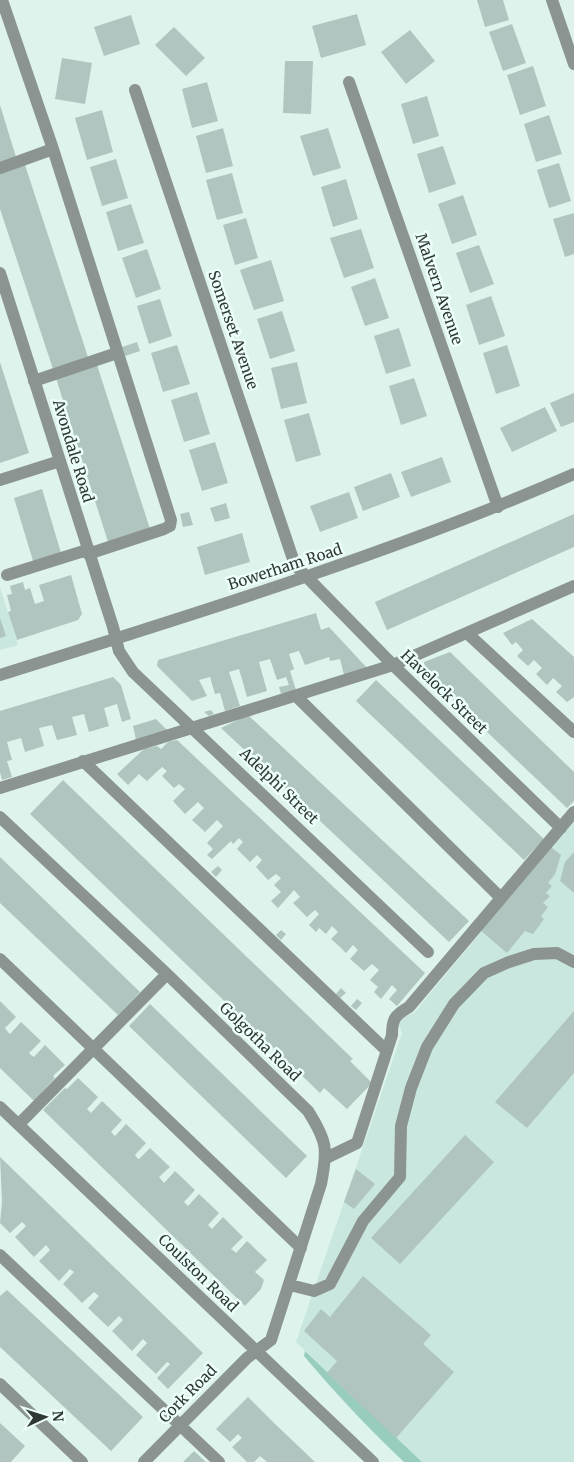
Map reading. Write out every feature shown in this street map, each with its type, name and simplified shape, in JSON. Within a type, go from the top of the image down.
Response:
[{"type":"street","points":[[2,0],[53,149],[171,520],[170,526],[164,529],[7,575]]},
{"type":"street","points":[[552,0],[574,64]]},
{"type":"street","name":"Malvern Avenue","points":[[349,82],[498,507]]},
{"type":"street","name":"Somerset Avenue","points":[[135,90],[295,565],[306,577]]},
{"type":"street","points":[[0,168],[53,149]]},
{"type":"street","name":"Avondale Road","points":[[0,273],[116,639]]},
{"type":"street","points":[[34,381],[117,353]]},
{"type":"street","points":[[0,480],[60,461]]},
{"type":"street","name":"Bowerham Road","points":[[0,675],[306,577],[498,507],[574,474]]},
{"type":"street","name":"Havelock Street","points":[[306,577],[393,666],[560,828]]},
{"type":"street","points":[[0,788],[393,666],[574,586]]},
{"type":"street","points":[[467,633],[574,732]]},
{"type":"street","name":"Adelphi Street","points":[[116,639],[119,651],[134,672],[194,727],[428,952]]},
{"type":"street","points":[[296,696],[501,898]]},
{"type":"street","points":[[83,761],[387,1051]]},
{"type":"street","points":[[326,1158],[357,1143],[392,1035],[392,1023],[396,1014],[409,1007],[574,812]]},
{"type":"street","name":"Golgotha Road","points":[[0,817],[167,974],[308,1111],[323,1134],[326,1158],[308,1227],[271,1340],[256,1352]]},
{"type":"street","points":[[290,1285],[314,1291],[330,1284],[363,1221],[400,1178],[401,1126],[411,1088],[427,1046],[454,1004],[484,973],[509,962],[534,954],[557,953],[574,962]]},
{"type":"street","points":[[0,959],[301,1248]]},
{"type":"street","points":[[19,1124],[167,974]]},
{"type":"street","name":"Coulston Road","points":[[0,1107],[373,1462]]},
{"type":"street","points":[[0,1255],[219,1462]]},
{"type":"street","name":"Cork Road","points":[[144,1462],[247,1358],[256,1352]]},
{"type":"street","points":[[0,1384],[82,1462]]},
{"type":"shaded area","points":[[0,587],[18,645],[0,650]]},
{"type":"shaded area","points":[[574,819],[574,1462],[422,1462],[296,1342],[402,1033],[398,1022],[400,1018],[414,1013]]},
{"type":"green space","points":[[305,1351],[422,1462],[404,1462],[328,1384],[304,1356]]},
{"type":"building","points":[[477,0],[503,0],[509,20],[485,27]]},
{"type":"building","points":[[357,14],[366,45],[321,58],[312,26]]},
{"type":"building","points":[[131,15],[140,44],[104,56],[94,27]]},
{"type":"building","points":[[512,24],[526,63],[503,71],[489,32]]},
{"type":"building","points":[[174,27],[205,58],[186,76],[155,45]]},
{"type":"building","points":[[410,30],[435,61],[406,84],[381,52]]},
{"type":"building","points":[[62,58],[92,63],[85,104],[55,99]]},
{"type":"building","points":[[285,61],[313,61],[311,114],[283,113]]},
{"type":"building","points":[[533,66],[546,106],[520,115],[507,75]]},
{"type":"building","points":[[207,82],[218,121],[192,128],[182,89]]},
{"type":"building","points":[[427,96],[439,136],[413,144],[401,104]]},
{"type":"building","points":[[0,105],[16,157],[0,162]]},
{"type":"building","points":[[102,110],[113,152],[87,160],[75,118]]},
{"type":"building","points":[[549,115],[562,154],[536,162],[524,124]]},
{"type":"building","points":[[223,128],[233,166],[206,173],[196,136]]},
{"type":"building","points":[[328,128],[341,168],[313,176],[300,136]]},
{"type":"building","points":[[443,146],[456,184],[429,193],[417,154]]},
{"type":"building","points":[[116,159],[128,198],[102,206],[90,167]]},
{"type":"building","points":[[559,163],[571,201],[549,208],[537,170]]},
{"type":"building","points":[[25,165],[88,357],[53,369],[0,209],[0,173]]},
{"type":"building","points":[[232,173],[243,213],[217,220],[206,180]]},
{"type":"building","points":[[346,179],[358,219],[333,227],[321,187]]},
{"type":"building","points":[[463,195],[477,235],[452,244],[438,204]]},
{"type":"building","points":[[131,204],[144,243],[118,251],[106,212]]},
{"type":"building","points":[[574,213],[574,254],[565,257],[553,219]]},
{"type":"building","points":[[246,218],[258,258],[235,265],[223,225]]},
{"type":"building","points":[[361,229],[374,268],[344,278],[330,238]]},
{"type":"building","points":[[479,245],[494,284],[470,293],[456,253]]},
{"type":"building","points":[[147,249],[161,289],[136,298],[122,258]]},
{"type":"building","points":[[271,260],[284,301],[254,310],[240,270]]},
{"type":"building","points":[[375,278],[389,318],[365,326],[351,287]]},
{"type":"building","points":[[491,296],[505,336],[479,345],[466,305]]},
{"type":"building","points":[[160,299],[172,336],[149,344],[137,306]]},
{"type":"building","points":[[282,311],[295,351],[270,359],[257,319]]},
{"type":"building","points":[[399,328],[411,366],[386,374],[374,336]]},
{"type":"building","points":[[137,342],[140,351],[125,356],[122,347]]},
{"type":"building","points":[[177,345],[190,384],[163,392],[151,353]]},
{"type":"building","points":[[507,345],[520,386],[496,394],[483,353]]},
{"type":"building","points":[[0,362],[29,453],[0,463]]},
{"type":"building","points":[[297,362],[307,403],[281,409],[271,368]]},
{"type":"building","points":[[97,365],[151,532],[109,545],[56,378]]},
{"type":"building","points":[[414,378],[427,416],[401,425],[389,386]]},
{"type":"building","points":[[197,392],[210,434],[184,442],[171,400]]},
{"type":"building","points":[[574,393],[574,422],[561,427],[550,403]]},
{"type":"building","points":[[545,407],[557,431],[512,452],[500,428]]},
{"type":"building","points":[[309,413],[321,455],[296,462],[284,420]]},
{"type":"building","points":[[215,442],[228,483],[202,491],[189,450]]},
{"type":"building","points":[[442,457],[451,482],[411,497],[401,472]]},
{"type":"building","points":[[391,473],[400,497],[363,511],[354,487]]},
{"type":"building","points":[[42,489],[61,553],[33,561],[14,498]]},
{"type":"building","points":[[349,492],[358,518],[320,532],[310,506]]},
{"type":"building","points":[[226,503],[230,518],[215,522],[210,508]]},
{"type":"building","points":[[189,512],[193,525],[183,527],[180,514]]},
{"type":"building","points":[[574,514],[574,547],[387,630],[375,602]]},
{"type":"building","points":[[242,533],[250,562],[205,575],[197,547]]},
{"type":"building","points":[[71,575],[82,614],[78,620],[17,640],[8,612],[11,611],[7,595],[12,594],[10,586],[23,582],[25,590],[30,588],[35,604],[44,601],[39,585]]},
{"type":"building","points":[[316,613],[321,630],[329,627],[368,669],[344,675],[340,659],[330,661],[329,657],[305,665],[299,651],[295,652],[289,654],[294,669],[290,671],[296,690],[281,694],[279,687],[289,685],[286,677],[277,680],[270,659],[259,662],[267,691],[247,697],[239,669],[229,672],[240,706],[225,711],[220,693],[215,694],[210,677],[199,680],[207,696],[192,701],[157,666],[158,660]]},
{"type":"building","points":[[0,618],[6,636],[0,638]]},
{"type":"building","points":[[532,619],[574,657],[574,697],[567,702],[556,692],[562,686],[553,678],[547,685],[536,674],[542,668],[534,660],[528,666],[517,656],[523,650],[516,642],[512,645],[503,633]]},
{"type":"building","points":[[450,652],[574,772],[574,801],[567,808],[426,674],[424,662]]},
{"type":"building","points":[[113,677],[121,685],[131,719],[122,722],[117,704],[104,708],[109,726],[89,732],[84,714],[72,717],[77,735],[57,740],[52,725],[39,728],[44,746],[25,752],[21,738],[7,742],[12,760],[7,761],[12,777],[2,780],[0,772],[0,711]]},
{"type":"building","points":[[376,680],[544,839],[524,860],[356,701]]},
{"type":"building","points":[[211,710],[214,714],[209,716],[204,712]]},
{"type":"building","points":[[248,715],[469,921],[449,942],[221,728]]},
{"type":"building","points":[[156,719],[168,731],[136,740],[133,726]]},
{"type":"building","points":[[177,740],[425,973],[397,1006],[389,999],[397,990],[392,985],[381,999],[374,992],[378,987],[370,980],[379,970],[372,964],[364,971],[350,959],[358,950],[353,945],[346,953],[331,939],[338,932],[332,926],[326,934],[319,928],[316,932],[309,925],[319,914],[315,910],[307,917],[293,903],[300,897],[294,890],[278,908],[271,901],[281,892],[274,885],[281,878],[276,874],[268,880],[256,867],[262,860],[257,855],[250,862],[237,849],[243,842],[239,838],[233,844],[231,841],[212,859],[207,855],[213,849],[207,843],[223,826],[217,820],[205,832],[192,820],[204,808],[198,802],[185,814],[173,801],[185,789],[179,784],[174,788],[162,776],[167,771],[162,767],[147,781],[139,774],[128,785],[117,774],[144,749],[157,746],[161,749],[168,742]]},
{"type":"building","points":[[63,780],[353,1059],[350,1061],[372,1083],[347,1109],[324,1088],[320,1093],[30,814]]},
{"type":"building","points":[[551,847],[561,855],[555,874],[548,883],[552,886],[546,893],[550,896],[543,903],[548,907],[541,916],[544,919],[533,934],[525,931],[507,953],[480,930]]},
{"type":"building","points":[[574,852],[574,893],[560,881],[565,862]]},
{"type":"building","points":[[0,857],[140,992],[118,1015],[0,903]]},
{"type":"building","points":[[218,866],[222,870],[216,877],[211,872]]},
{"type":"building","points":[[281,930],[286,934],[281,940],[276,935]]},
{"type":"building","points":[[341,988],[346,993],[340,998],[336,994]]},
{"type":"building","points":[[357,999],[362,1003],[356,1010],[351,1006]]},
{"type":"building","points":[[0,1001],[16,1017],[5,1028],[10,1034],[21,1022],[41,1041],[29,1053],[31,1055],[34,1057],[45,1045],[65,1065],[53,1076],[55,1078],[34,1101],[0,1068]]},
{"type":"building","points":[[150,1004],[307,1156],[286,1178],[129,1026]]},
{"type":"building","points":[[574,1011],[574,1073],[527,1128],[495,1102]]},
{"type":"building","points":[[78,1078],[98,1097],[87,1109],[91,1113],[102,1101],[122,1120],[111,1132],[115,1136],[126,1124],[146,1143],[135,1155],[137,1158],[139,1159],[150,1148],[170,1167],[159,1177],[164,1183],[175,1171],[195,1190],[184,1202],[188,1206],[199,1194],[219,1213],[208,1225],[212,1229],[223,1217],[243,1237],[231,1249],[236,1253],[247,1241],[267,1260],[255,1272],[264,1280],[261,1289],[245,1306],[43,1110]]},
{"type":"building","points":[[465,1135],[494,1162],[400,1264],[371,1238]]},
{"type":"building","points":[[0,1157],[203,1353],[168,1389],[157,1378],[170,1364],[167,1362],[156,1374],[136,1355],[147,1343],[143,1339],[132,1351],[112,1331],[123,1320],[119,1316],[108,1327],[88,1308],[99,1296],[94,1292],[82,1303],[63,1284],[74,1272],[70,1269],[59,1281],[39,1261],[50,1250],[46,1245],[34,1257],[15,1237],[26,1226],[22,1222],[10,1233],[0,1223],[2,1202]]},
{"type":"building","points":[[356,1169],[375,1184],[354,1209],[344,1202]]},
{"type":"building","points":[[363,1276],[431,1335],[423,1344],[454,1372],[396,1438],[327,1373],[337,1361],[304,1331],[321,1309],[330,1317]]},
{"type":"building","points":[[7,1290],[143,1417],[111,1451],[0,1347],[0,1296]]},
{"type":"building","points":[[248,1397],[315,1462],[267,1462],[260,1456],[254,1462],[247,1462],[232,1447],[242,1438],[238,1434],[230,1442],[216,1429]]},
{"type":"building","points":[[0,1423],[25,1446],[11,1462],[0,1462]]},
{"type":"building","points":[[194,1451],[206,1462],[183,1462]]}]
